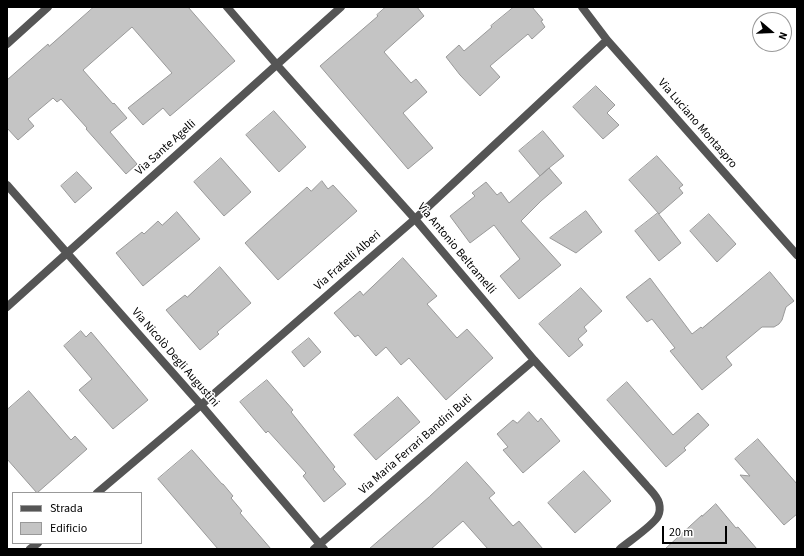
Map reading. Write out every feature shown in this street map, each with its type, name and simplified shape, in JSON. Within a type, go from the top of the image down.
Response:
[{"type":"street","points":[[7,44],[48,7]]},
{"type":"street","name":"Via Antonio Beltramelli","points":[[227,7],[276,65],[415,219],[534,360],[656,497],[660,510],[658,516],[620,549]]},
{"type":"street","name":"Via Sante Agelli","points":[[7,307],[341,7]]},
{"type":"street","name":"Via Luciano Montaspro","points":[[582,7],[607,40],[797,255]]},
{"type":"street","name":"Via Fratelli Alberi","points":[[98,492],[201,405],[415,219],[607,40]]},
{"type":"street","name":"Via Nicolò Degli Augustini","points":[[7,185],[201,405],[319,547]]},
{"type":"street","name":"Via Maria Ferrari Bandini Buti","points":[[319,547],[534,360]]},
{"type":"building","points":[[94,7],[188,7],[235,61],[170,116],[163,108],[143,125],[128,108],[172,73],[132,27],[83,70],[127,118],[110,132],[137,164],[126,174],[61,99],[57,102],[53,98],[28,119],[34,126],[18,140],[7,128],[7,80],[48,44],[49,46]]},
{"type":"building","points":[[386,7],[417,7],[424,16],[384,52],[411,83],[416,79],[427,92],[403,113],[433,148],[408,169],[320,66],[378,16],[377,15]]},
{"type":"building","points":[[514,7],[532,7],[543,20],[541,21],[545,27],[532,39],[528,34],[490,66],[500,77],[480,96],[460,75],[446,57],[459,45],[464,51]]},
{"type":"building","points":[[596,86],[615,105],[607,113],[619,125],[603,139],[573,107]]},
{"type":"building","points":[[274,111],[306,147],[279,172],[246,135]]},
{"type":"building","points":[[543,131],[564,156],[549,168],[562,183],[521,221],[561,265],[519,299],[500,276],[520,259],[494,225],[470,243],[450,216],[475,196],[472,193],[486,182],[497,195],[501,192],[509,203],[540,176],[519,151]]},
{"type":"building","points":[[657,156],[683,185],[679,188],[683,193],[659,214],[629,180]]},
{"type":"building","points":[[221,158],[251,192],[224,216],[194,182]]},
{"type":"building","points":[[77,172],[92,188],[75,203],[61,186]]},
{"type":"building","points":[[322,181],[328,189],[333,185],[357,211],[278,280],[245,243],[307,187],[311,191]]},
{"type":"building","points":[[586,211],[602,232],[576,253],[550,238]]},
{"type":"building","points":[[177,212],[200,239],[143,286],[116,253],[142,232],[144,234],[158,221],[162,225]]},
{"type":"building","points":[[658,213],[681,243],[659,261],[635,231]]},
{"type":"building","points":[[709,214],[736,244],[717,262],[690,231]]},
{"type":"building","points":[[403,258],[437,296],[427,304],[457,338],[467,329],[493,358],[446,400],[409,358],[401,365],[386,347],[376,356],[358,335],[355,337],[334,313],[360,291],[363,295]]},
{"type":"building","points":[[220,267],[251,303],[217,332],[219,334],[200,350],[166,310],[185,295],[187,297]]},
{"type":"building","points":[[770,272],[794,301],[786,307],[782,320],[779,324],[774,327],[762,327],[726,357],[732,365],[702,390],[670,351],[675,348],[652,319],[647,322],[626,297],[650,278],[692,334],[701,327],[702,328]]},
{"type":"building","points":[[581,288],[602,311],[584,327],[587,331],[578,339],[583,345],[569,357],[539,324]]},
{"type":"building","points":[[81,331],[86,337],[91,332],[148,400],[113,429],[79,390],[92,379],[64,346]]},
{"type":"building","points":[[309,338],[321,352],[304,367],[292,352]]},
{"type":"building","points":[[267,380],[293,410],[291,412],[335,467],[333,469],[346,484],[324,502],[303,476],[306,473],[268,431],[266,433],[240,402]]},
{"type":"building","points":[[627,382],[673,435],[698,413],[709,425],[684,448],[686,450],[666,467],[607,400]]},
{"type":"building","points":[[29,391],[71,440],[75,436],[87,449],[38,492],[36,492],[7,459],[7,410]]},
{"type":"building","points":[[398,397],[420,422],[376,460],[354,435]]},
{"type":"building","points":[[529,412],[538,422],[541,418],[560,441],[523,473],[503,450],[508,447],[497,434],[513,420],[517,423]]},
{"type":"building","points":[[758,439],[797,484],[797,514],[784,525],[740,475],[750,476],[735,459]]},
{"type":"building","points":[[192,450],[233,496],[231,498],[242,511],[240,513],[271,549],[218,549],[158,479]]},
{"type":"building","points":[[467,462],[495,493],[489,498],[513,526],[519,521],[543,549],[488,549],[463,521],[431,549],[369,549],[429,497]]},
{"type":"building","points":[[584,471],[611,501],[575,533],[548,503]]},
{"type":"building","points":[[716,504],[736,528],[738,527],[757,549],[665,549],[702,515]]}]
